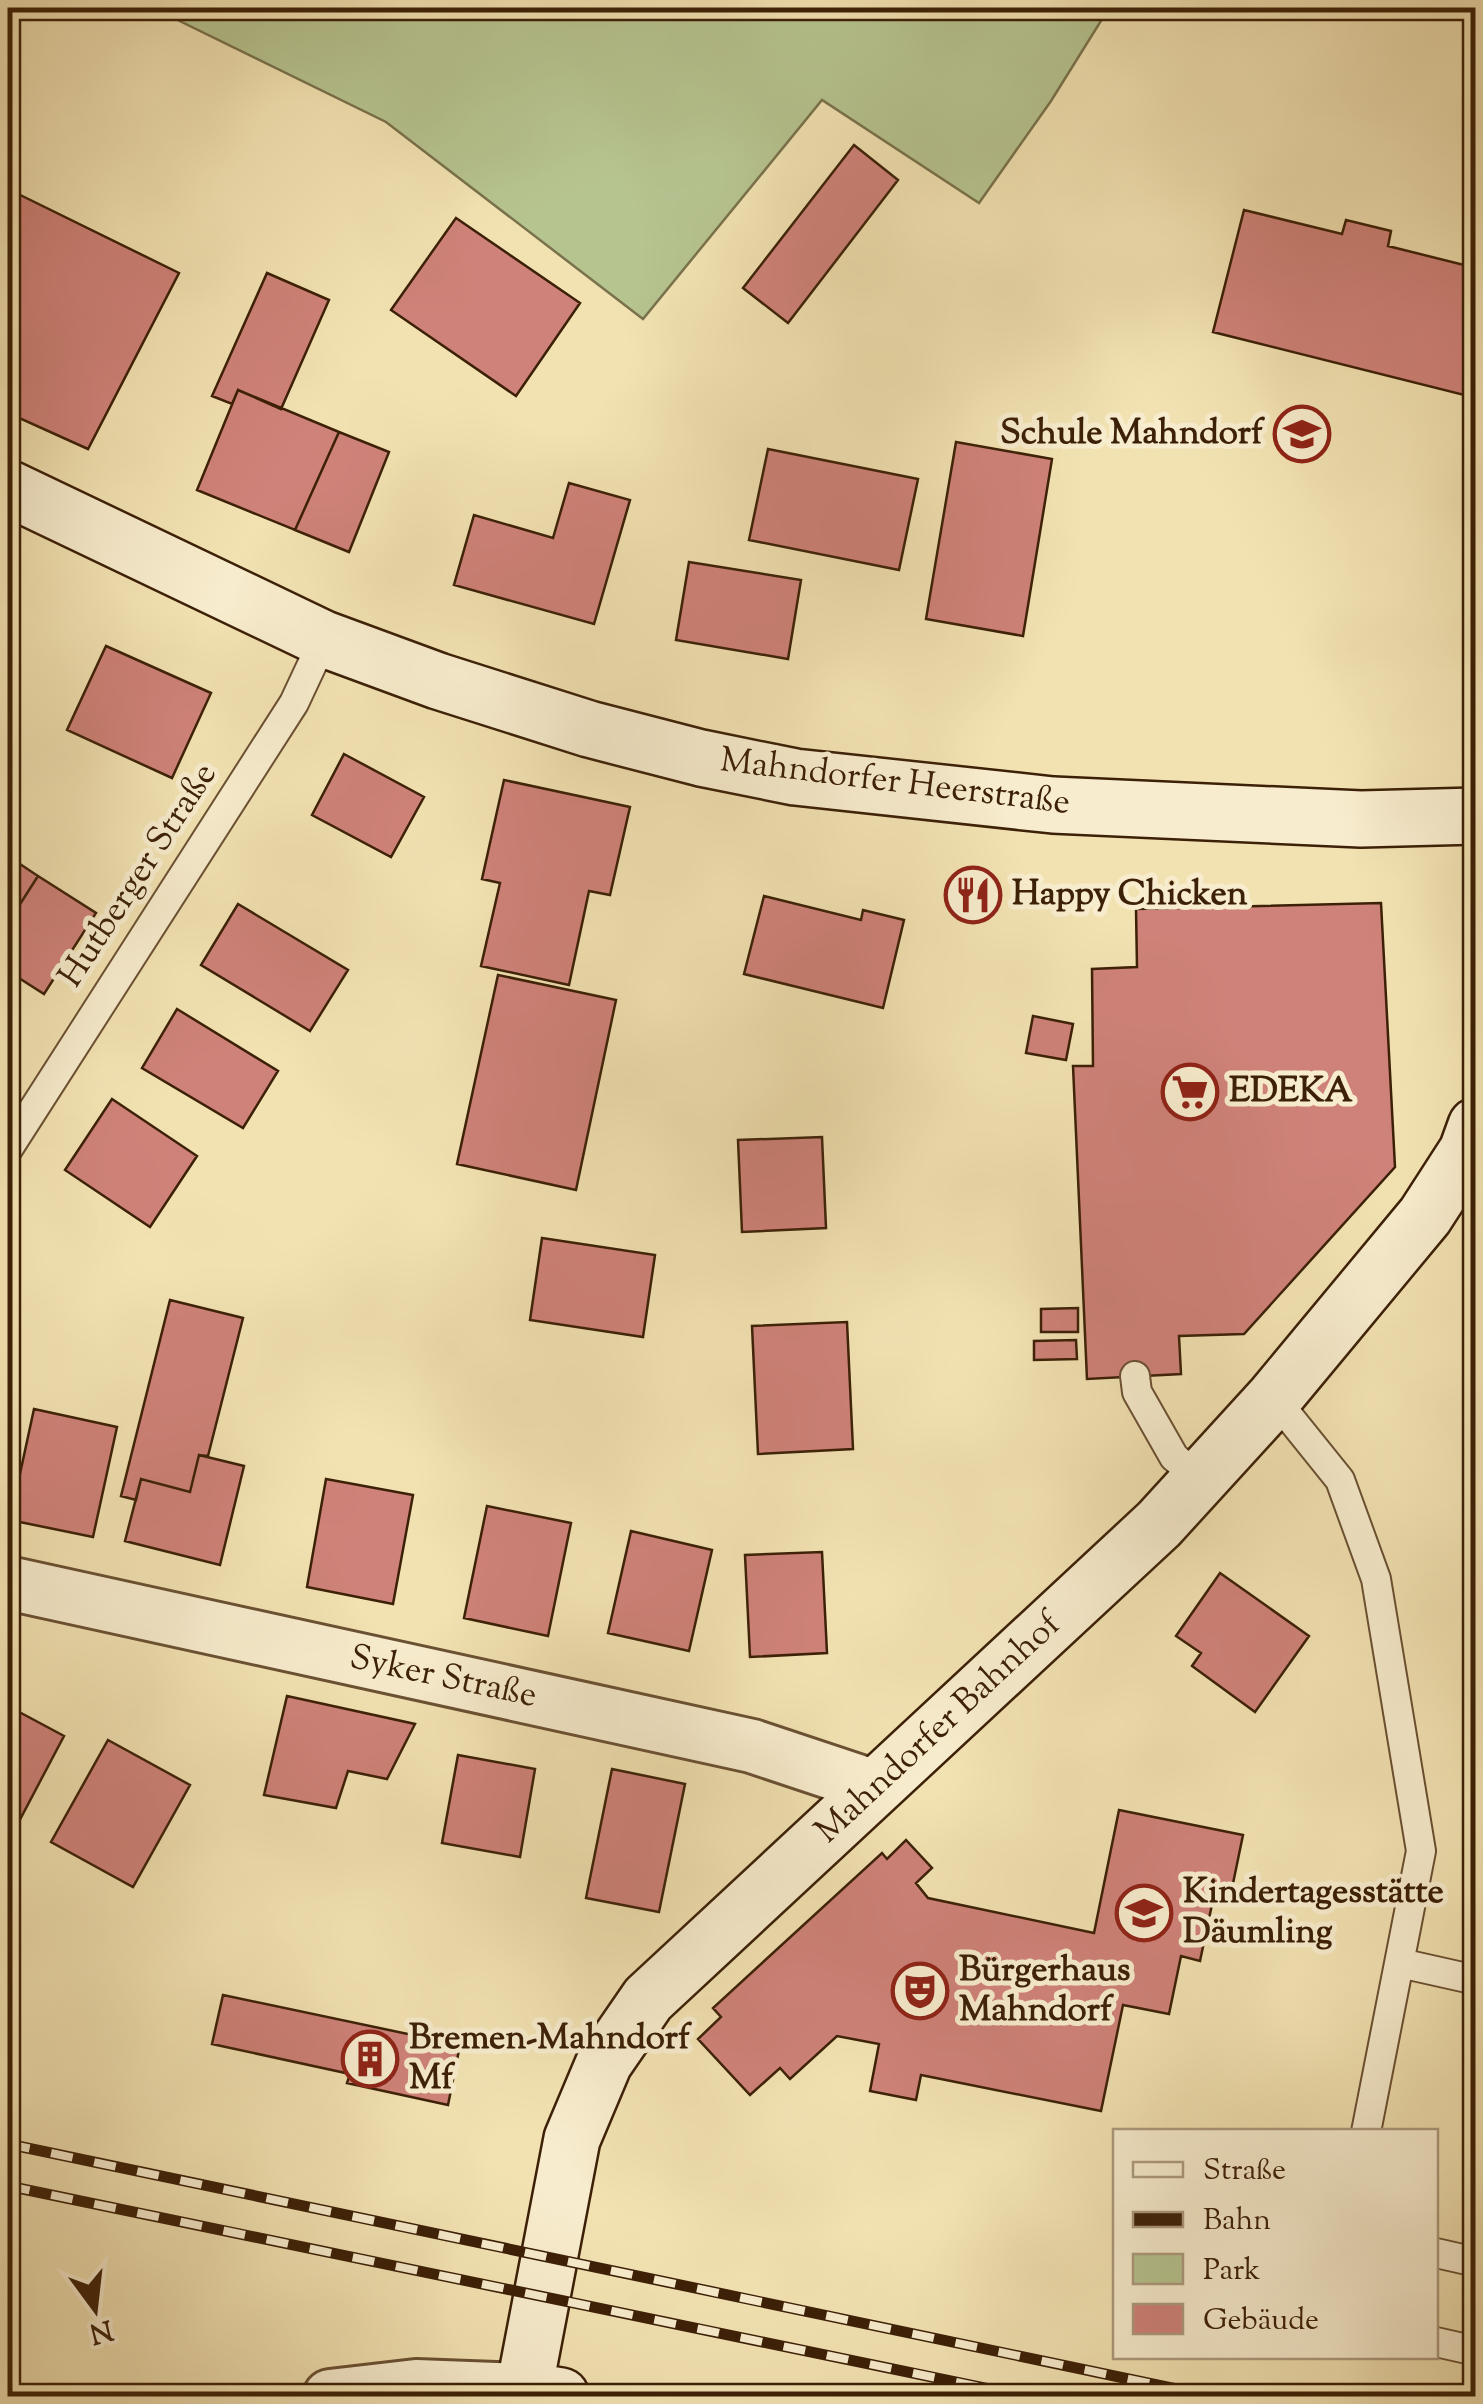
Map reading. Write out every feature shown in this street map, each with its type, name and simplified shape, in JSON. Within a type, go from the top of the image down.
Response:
[{"type":"street","name":"Mahndorfer Heerstraße","points":[[8,488],[324,638],[438,681],[589,729],[701,758],[794,777],[1053,804],[1361,819],[1475,816]]},
{"type":"street","points":[[1475,816],[1476,831]]},
{"type":"street","name":"Mahndorfer Bahnhof","points":[[542,2393],[572,2139],[604,2063],[648,2000],[1159,1524],[1274,1398],[1425,1216],[1468,1151],[1476,1126]]},
{"type":"street","name":"Syker Straße","points":[[8,1583],[752,1746],[875,1787]]},
{"type":"street","points":[[330,2396],[416,2386],[542,2393]]},
{"type":"lane","name":"Hutberger Straße","points":[[8,1149],[294,703],[324,638]]},
{"type":"lane","points":[[1135,1376],[1137,1392],[1174,1457],[1200,1479]]},
{"type":"lane","points":[[1274,1398],[1340,1480],[1376,1580],[1421,1851],[1367,2129]]},
{"type":"lane","points":[[1400,1963],[1476,1980]]},
{"type":"lane","points":[[1438,2254],[1476,2262]]},
{"type":"lane","points":[[1438,2342],[1476,2351]]},
{"type":"green space","points":[[153,8],[1109,8],[1051,101],[979,203],[822,100],[643,319],[386,122]]},
{"type":"building","points":[[854,145],[898,180],[788,323],[743,288]]},
{"type":"building","points":[[8,189],[179,273],[88,449],[8,413]]},
{"type":"building","points":[[1244,210],[1342,234],[1346,220],[1391,231],[1388,246],[1476,268],[1476,398],[1213,332]]},
{"type":"building","points":[[456,218],[580,303],[516,396],[391,310]]},
{"type":"building","points":[[267,273],[329,300],[281,409],[238,390],[232,404],[212,396]]},
{"type":"building","points":[[238,390],[339,432],[295,530],[197,490]]},
{"type":"building","points":[[339,432],[389,452],[349,552],[295,530]]},
{"type":"building","points":[[956,442],[1052,459],[1023,636],[926,619]]},
{"type":"building","points":[[768,449],[918,479],[899,570],[749,540]]},
{"type":"building","points":[[569,483],[630,500],[594,624],[454,585],[474,515],[553,538]]},
{"type":"building","points":[[689,562],[801,580],[788,659],[676,640]]},
{"type":"building","points":[[106,646],[211,693],[172,778],[67,730]]},
{"type":"building","points":[[344,754],[424,797],[391,857],[312,815]]},
{"type":"building","points":[[504,780],[630,807],[610,895],[589,891],[569,985],[481,966],[500,883],[482,879]]},
{"type":"building","points":[[8,856],[38,876],[8,923]]},
{"type":"building","points":[[38,876],[96,913],[44,994],[8,971],[8,923]]},
{"type":"building","points":[[764,896],[861,920],[863,910],[904,920],[883,1008],[744,974]]},
{"type":"building","points":[[1381,903],[1395,1167],[1244,1334],[1179,1336],[1181,1374],[1087,1379],[1073,1066],[1093,1066],[1092,969],[1137,967],[1136,909]]},
{"type":"building","points":[[238,904],[348,970],[310,1031],[201,965]]},
{"type":"building","points":[[498,975],[616,1000],[576,1190],[457,1164]]},
{"type":"building","points":[[177,1009],[278,1071],[243,1128],[142,1068]]},
{"type":"building","points":[[1033,1016],[1073,1024],[1066,1060],[1026,1053]]},
{"type":"building","points":[[112,1099],[197,1156],[150,1227],[65,1170]]},
{"type":"building","points":[[822,1137],[826,1228],[742,1232],[738,1140]]},
{"type":"building","points":[[542,1238],[655,1255],[643,1337],[530,1320]]},
{"type":"building","points":[[170,1300],[243,1318],[208,1456],[199,1455],[190,1492],[141,1479],[136,1500],[121,1496]]},
{"type":"building","points":[[1078,1308],[1078,1332],[1041,1332],[1041,1309]]},
{"type":"building","points":[[847,1322],[853,1449],[758,1454],[752,1326]]},
{"type":"building","points":[[1076,1340],[1077,1359],[1034,1360],[1034,1341]]},
{"type":"building","points":[[34,1409],[117,1427],[93,1537],[10,1520]]},
{"type":"building","points":[[199,1455],[244,1466],[220,1565],[125,1541],[141,1479],[190,1492]]},
{"type":"building","points":[[326,1479],[413,1495],[393,1604],[307,1587]]},
{"type":"building","points":[[487,1506],[571,1523],[548,1636],[464,1618]]},
{"type":"building","points":[[631,1531],[712,1550],[689,1651],[608,1633]]},
{"type":"building","points":[[822,1552],[827,1653],[750,1657],[745,1555]]},
{"type":"building","points":[[1220,1573],[1309,1636],[1255,1712],[1192,1666],[1201,1653],[1176,1636]]},
{"type":"building","points":[[287,1696],[415,1724],[387,1779],[348,1771],[336,1808],[264,1795]]},
{"type":"building","points":[[8,1706],[64,1736],[15,1829],[8,1825]]},
{"type":"building","points":[[108,1740],[190,1785],[133,1887],[51,1842]]},
{"type":"building","points":[[458,1755],[535,1769],[520,1857],[442,1843]]},
{"type":"building","points":[[612,1769],[685,1784],[659,1912],[586,1898]]},
{"type":"building","points":[[1119,1810],[1243,1835],[1230,1898],[1214,1895],[1200,1961],[1181,1956],[1169,2014],[1123,2005],[1101,2111],[921,2075],[916,2100],[870,2091],[879,2044],[837,2036],[790,2079],[780,2068],[750,2095],[698,2039],[721,2017],[713,2008],[882,1853],[887,1859],[906,1840],[932,1868],[916,1883],[928,1898],[1094,1933]]},
{"type":"building","name":"Bremen-Mahndorf Mf","points":[[223,1995],[460,2045],[448,2105],[347,2083],[350,2074],[212,2044]]},
{"type":"railway","points":[[8,2144],[1210,2396]]},
{"type":"railway","points":[[8,2186],[1024,2396]]},
{"type":"place","name":"Schule Mahndorf","points":[[1302,434]]},
{"type":"place","name":"Happy Chicken","points":[[973,895]]},
{"type":"place","name":"EDEKA","points":[[1190,1092]]},
{"type":"place","name":"Kindertagesstätte Däumling","points":[[1144,1913]]},
{"type":"place","name":"Bürgerhaus Mahndorf","points":[[920,1991]]},
{"type":"place","name":"Bremen-Mahndorf Mf","points":[[370,2059]]}]
